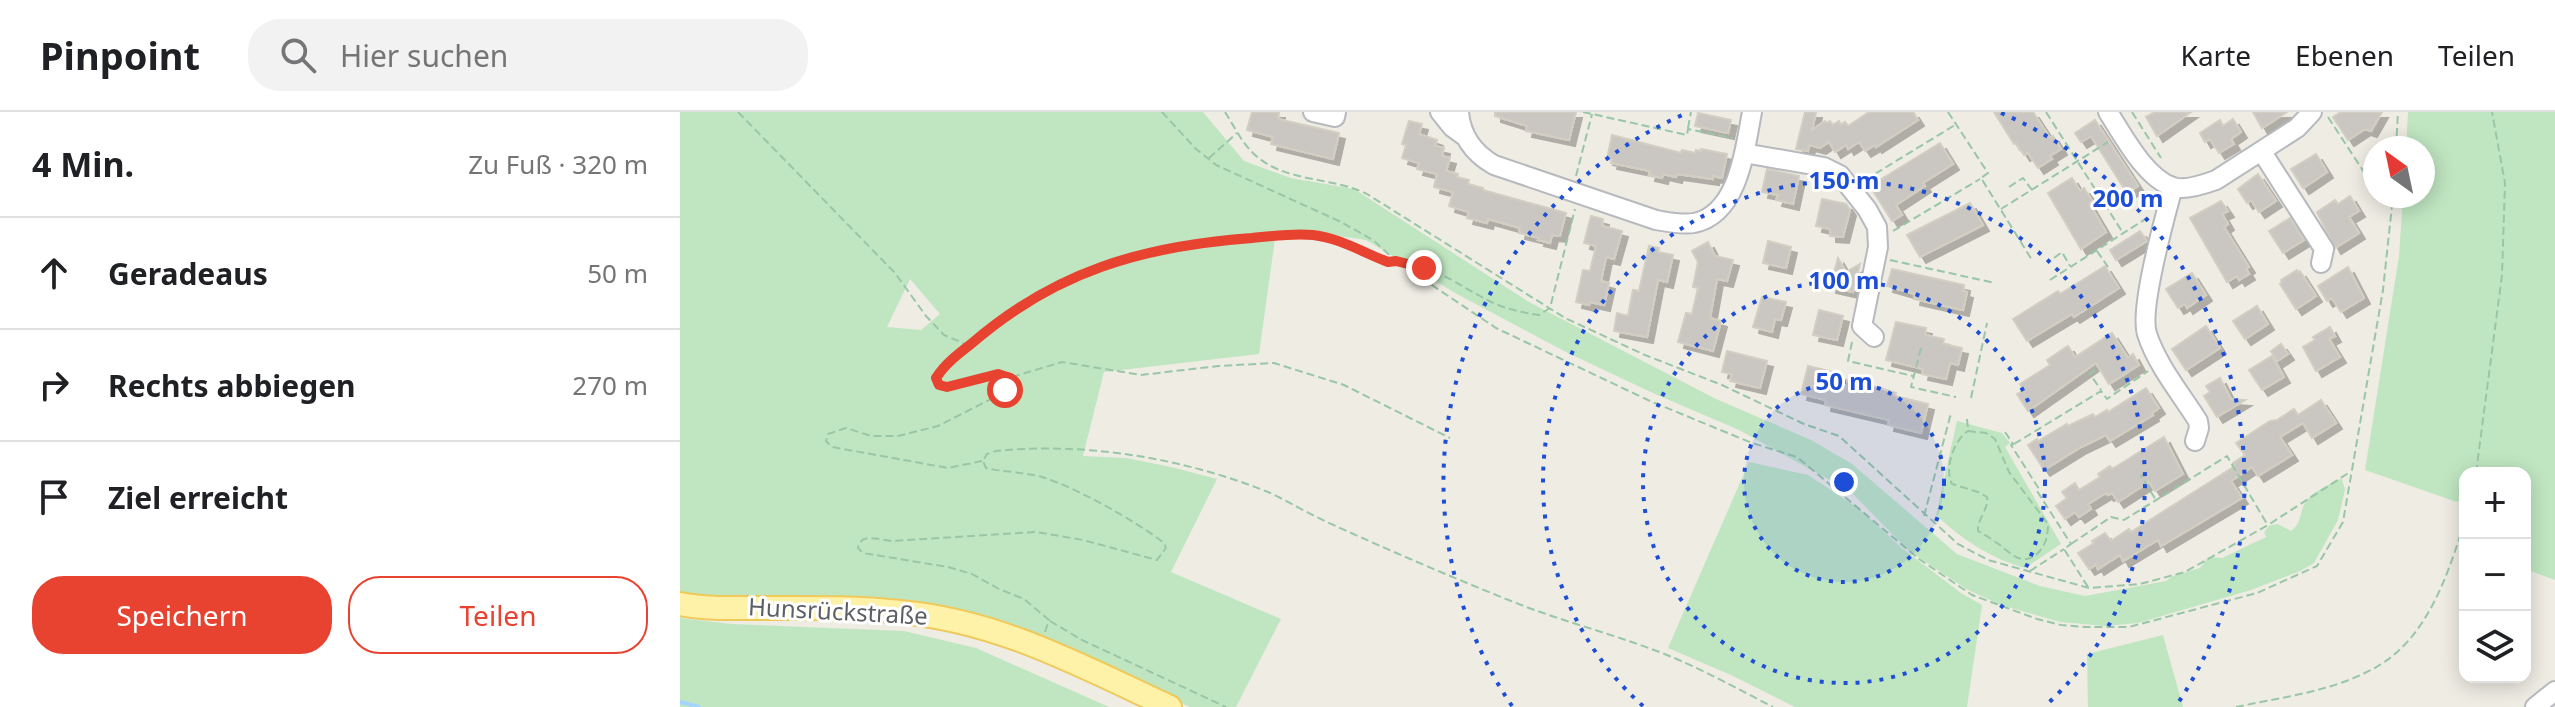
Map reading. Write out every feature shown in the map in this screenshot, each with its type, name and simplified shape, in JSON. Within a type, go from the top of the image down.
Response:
[{"type":"main road","name":"Hunsrückstraße","points":[[680,604],[909,612],[972,623],[1041,646],[1170,707]]},
{"type":"street","points":[[1313,112],[1335,117],[1336,112]]},
{"type":"street","points":[[1440,112],[1482,158],[1494,165],[1656,220],[1695,223],[1710,215],[1732,191],[1752,112]]},
{"type":"street","points":[[1459,112],[1464,136]]},
{"type":"street","points":[[2132,112],[2115,123],[2142,163],[2167,183],[2205,184],[2262,152],[2297,128],[2312,112]]},
{"type":"street","points":[[1745,147],[1824,167],[1840,175],[1872,218],[1877,227],[1878,248],[1862,326],[1874,337]]},
{"type":"street","points":[[2262,152],[2324,249],[2321,263]]},
{"type":"street","points":[[2167,183],[2167,210],[2145,316],[2148,336],[2198,421],[2195,441]]},
{"type":"street","points":[[2535,707],[2555,691]]},
{"type":"path","points":[[738,112],[895,273],[944,335],[969,345]]},
{"type":"path","points":[[1162,112],[1185,138],[1225,170],[1341,222],[1373,240],[1396,261],[1496,328],[1650,401],[1752,443],[1797,457],[1919,559],[1972,595],[2061,625],[2129,627],[2257,593],[2317,566],[2343,522],[2383,290],[2393,208]]},
{"type":"path","points":[[1225,112],[1252,152],[1274,167],[1367,194],[1565,318],[1645,355],[1722,385],[1804,424],[1839,436],[1924,516],[1958,544],[1988,560],[2089,588],[2140,584],[2185,572],[2268,525],[2351,471]]},
{"type":"path","points":[[1583,112],[1605,114],[1687,135],[1691,112]]},
{"type":"path","points":[[1878,248],[1988,173],[1948,112]]},
{"type":"path","points":[[2046,112],[2123,233]]},
{"type":"path","points":[[2132,112],[2167,168],[2167,183]]},
{"type":"path","points":[[2324,112],[2363,171]]},
{"type":"path","points":[[2397,136],[2398,112]]},
{"type":"path","points":[[2477,467],[2502,275],[2505,183],[2492,112]]},
{"type":"path","points":[[1450,438],[1344,385],[1274,363],[1141,375],[1062,362],[1010,378],[998,374],[954,386],[939,385],[936,378],[969,345],[1012,311],[1080,273],[1168,247],[1202,241],[1300,234],[1324,237],[1388,262],[1396,261],[1437,271],[1481,298],[1512,311],[1539,315],[1550,308],[1592,114]]},
{"type":"path","points":[[2001,209],[2077,161],[2115,123]]},
{"type":"path","points":[[1852,189],[1956,124]]},
{"type":"path","points":[[1688,129],[1745,147]]},
{"type":"path","points":[[1208,159],[1238,132]]},
{"type":"path","points":[[1981,178],[2032,260]]},
{"type":"path","points":[[2009,187],[2023,178],[2033,191]]},
{"type":"path","points":[[2050,280],[2153,213],[2167,210]]},
{"type":"path","points":[[1878,248],[1995,283]]},
{"type":"path","points":[[2096,250],[2108,267]]},
{"type":"path","points":[[2054,258],[2062,252],[2070,267]]},
{"type":"path","points":[[1971,398],[1987,323]]},
{"type":"path","points":[[1854,335],[1848,361],[1913,376]]},
{"type":"path","points":[[1921,348],[1911,387],[1956,397]]},
{"type":"path","points":[[2095,370],[2090,374],[2107,399],[2162,362]]},
{"type":"path","points":[[1010,378],[999,395],[938,426],[898,436],[871,436],[846,428],[828,434],[826,441],[832,447],[948,468],[983,461],[987,454],[996,451],[1074,448],[1134,456],[1236,481],[1510,601],[1569,624],[1656,650],[1773,707]]},
{"type":"path","points":[[2013,444],[2101,391]]},
{"type":"path","points":[[1924,516],[1951,413]]},
{"type":"path","points":[[1967,419],[1968,431]]},
{"type":"path","points":[[1968,431],[1986,433],[1995,439],[2009,472],[2048,524],[2045,543],[2029,559],[2017,559],[1978,531],[1987,497],[1952,484],[1949,478],[1957,441],[1968,431]]},
{"type":"path","points":[[2005,432],[2071,544]]},
{"type":"path","points":[[2029,572],[2111,517],[2124,520],[2227,456],[2268,525]]},
{"type":"path","points":[[983,461],[986,468],[1019,472],[1064,484],[1159,539],[1166,548],[1157,560],[1083,540],[1036,532],[892,541],[869,538],[861,539],[858,548],[872,556],[948,567],[972,574],[1024,599],[1049,620],[1082,640],[1226,707]]},
{"type":"path","points":[[2146,473],[2141,476],[2157,500]]},
{"type":"path","points":[[2236,707],[2332,685],[2387,660],[2407,641],[2431,606],[2451,565],[2459,539]]},
{"type":"path","points":[[2064,549],[2089,588]]},
{"type":"path","points":[[1041,646],[1049,620]]},
{"type":"green space","points":[[680,112],[1203,112],[1244,161],[1291,178],[1354,189],[1529,302],[1716,399],[1811,440],[1852,464],[1957,554],[2040,586],[2085,596],[2166,581],[2200,568],[2208,557],[2222,558],[2266,537],[2264,532],[2270,525],[2278,524],[2291,531],[2297,525],[2308,499],[2337,480],[2342,479],[2345,490],[2338,520],[2314,563],[2300,571],[2251,590],[2138,623],[2106,626],[2060,622],[2001,605],[1968,590],[1909,551],[1850,491],[1739,430],[1566,352],[1457,294],[1366,240],[1307,231],[1275,239],[1259,354],[1104,372],[1083,456],[1126,458],[1217,479],[1171,572],[1281,619],[1236,707],[1190,707],[1024,631],[680,596]],"holes":[[[910,279],[940,314],[921,330],[887,327]]]},
{"type":"green space","points":[[2408,112],[2555,112],[2555,580],[2531,571],[2531,467],[2459,467],[2459,501],[2365,470],[2399,256],[2402,208],[2435,208],[2435,136],[2407,136]]},
{"type":"green space","points":[[1957,421],[2002,433],[2010,443],[2005,447],[2061,544],[2025,568],[1978,547],[1936,515]]},
{"type":"green space","points":[[1749,462],[1808,475],[1858,508],[1903,549],[1982,605],[1967,707],[1795,707],[1668,648]]},
{"type":"green space","points":[[680,618],[732,624],[904,631],[976,648],[1109,707],[680,707]]},
{"type":"green space","points":[[2163,635],[2183,707],[2088,707],[2087,654]]},
{"type":"building","points":[[1252,112],[1279,112],[1278,119],[1339,133],[1333,159],[1271,144],[1273,137],[1247,130]]},
{"type":"building","points":[[1495,112],[1576,112],[1569,140],[1526,131],[1527,126],[1495,116]]},
{"type":"building","points":[[1805,112],[1816,112],[1812,130],[1825,121],[1833,125],[1839,121],[1841,125],[1845,122],[1848,126],[1869,112],[1913,112],[1918,120],[1865,151],[1859,142],[1835,152],[1829,142],[1820,148],[1809,145],[1808,151],[1796,149]]},
{"type":"building","points":[[1994,112],[2033,112],[2061,149],[2038,168],[2028,153],[2024,155],[2014,144]]},
{"type":"building","points":[[2155,112],[2191,112],[2157,136],[2146,117]]},
{"type":"building","points":[[2253,112],[2287,112],[2262,128]]},
{"type":"building","points":[[2341,112],[2382,112],[2371,131],[2365,129],[2348,140],[2333,117]]},
{"type":"building","points":[[1698,113],[1731,120],[1728,133],[1695,126]]},
{"type":"building","points":[[2233,119],[2241,132],[2231,139],[2234,144],[2219,153],[2210,139],[2205,142],[2200,133],[2220,120],[2223,126]]},
{"type":"building","points":[[2095,120],[2138,186],[2127,193],[2091,136],[2081,142],[2075,133]]},
{"type":"building","points":[[1409,121],[1422,124],[1419,134],[1437,140],[1435,146],[1444,148],[1442,156],[1450,158],[1446,171],[1469,180],[1468,184],[1566,213],[1560,236],[1552,235],[1550,243],[1538,240],[1519,233],[1520,228],[1488,219],[1487,223],[1467,218],[1469,212],[1449,206],[1453,192],[1434,187],[1437,174],[1417,169],[1419,163],[1402,158],[1406,145],[1402,144]]},
{"type":"building","points":[[1612,135],[1681,153],[1682,150],[1695,153],[1701,149],[1727,154],[1722,178],[1663,174],[1662,178],[1649,175],[1650,171],[1611,163],[1612,160],[1607,159]]},
{"type":"building","points":[[1940,143],[1953,164],[1896,205],[1902,215],[1892,221],[1870,186]]},
{"type":"building","points":[[2316,154],[2327,172],[2303,188],[2291,169]]},
{"type":"building","points":[[1767,169],[1799,176],[1793,204],[1776,200],[1778,195],[1762,192]]},
{"type":"building","points":[[2258,174],[2276,201],[2259,212],[2251,200],[2247,203],[2238,189]]},
{"type":"building","points":[[2072,178],[2080,191],[2084,188],[2106,232],[2081,249],[2048,193]]},
{"type":"building","points":[[2350,196],[2359,211],[2349,217],[2359,233],[2335,248],[2317,212],[2335,200],[2338,204]]},
{"type":"building","points":[[1822,199],[1846,204],[1850,210],[1843,237],[1830,236],[1830,229],[1816,226]]},
{"type":"building","points":[[2221,201],[2228,211],[2222,214],[2228,224],[2224,227],[2249,267],[2246,269],[2249,274],[2227,282],[2190,218]]},
{"type":"building","points":[[1970,203],[1983,225],[1920,257],[1907,235]]},
{"type":"building","points":[[1591,216],[1603,219],[1602,226],[1622,231],[1614,259],[1606,257],[1601,281],[1609,283],[1604,305],[1576,302],[1583,270],[1590,271],[1596,246],[1584,243]]},
{"type":"building","points":[[2290,218],[2304,240],[2283,253],[2269,231]]},
{"type":"building","points":[[2140,231],[2147,241],[2116,260],[2110,250]]},
{"type":"building","points":[[1768,241],[1791,247],[1786,268],[1763,263]]},
{"type":"building","points":[[1708,242],[1715,256],[1733,260],[1727,281],[1717,279],[1710,318],[1721,321],[1713,351],[1678,342],[1686,313],[1692,314],[1698,288],[1693,287],[1698,262],[1692,251]]},
{"type":"building","points":[[1649,246],[1659,248],[1658,252],[1673,255],[1667,282],[1658,280],[1647,337],[1614,331],[1617,313],[1628,316],[1633,290],[1639,291]]},
{"type":"building","points":[[1838,258],[1846,272],[1860,264],[1853,292],[1830,287]]},
{"type":"building","points":[[2105,266],[2119,288],[2074,317],[2072,314],[2027,341],[2013,319]]},
{"type":"building","points":[[2348,267],[2364,298],[2341,312],[2332,298],[2327,301],[2318,286]]},
{"type":"building","points":[[1892,269],[1964,285],[1963,291],[1967,292],[1963,310],[1914,299],[1915,294],[1887,286]]},
{"type":"building","points":[[2297,270],[2316,296],[2296,309],[2280,284],[2281,280]]},
{"type":"building","points":[[2192,273],[2206,295],[2187,308],[2185,304],[2178,308],[2166,289]]},
{"type":"building","points":[[1762,297],[1786,302],[1781,320],[1775,319],[1772,332],[1753,327]]},
{"type":"building","points":[[2257,306],[2268,324],[2245,339],[2233,321]]},
{"type":"building","points":[[1819,310],[1843,316],[1837,340],[1813,335]]},
{"type":"building","points":[[1896,322],[1926,328],[1925,335],[1944,339],[1943,344],[1962,348],[1958,365],[1950,363],[1946,379],[1922,374],[1923,369],[1886,360]]},
{"type":"building","points":[[2206,326],[2220,348],[2186,370],[2172,349]]},
{"type":"building","points":[[2330,327],[2335,336],[2329,339],[2340,357],[2316,371],[2303,347]]},
{"type":"building","points":[[2112,333],[2128,358],[2133,354],[2139,365],[2109,384],[2096,363],[2028,411],[2017,394],[2024,390],[2020,384],[2050,365],[2047,360],[2068,346],[2075,357]]},
{"type":"building","points":[[2281,344],[2288,354],[2277,361],[2271,351]]},
{"type":"building","points":[[1727,351],[1767,361],[1760,388],[1730,381],[1732,374],[1722,372]]},
{"type":"building","points":[[2272,356],[2284,377],[2262,390],[2249,370]]},
{"type":"building","points":[[1808,366],[1928,404],[1921,433],[1888,425],[1889,420],[1825,405],[1826,400],[1801,394]]},
{"type":"building","points":[[2220,378],[2231,399],[2245,400],[2217,417],[2204,396],[2210,392],[2206,386]]},
{"type":"building","points":[[2146,388],[2159,408],[2153,415],[2110,441],[2106,435],[2044,470],[2028,445],[2067,424],[2108,412]]},
{"type":"building","points":[[2321,400],[2336,423],[2312,438],[2303,423],[2280,437],[2292,455],[2258,476],[2252,467],[2231,481],[2242,498],[2161,546],[2158,540],[2123,561],[2120,555],[2098,569],[2096,565],[2089,569],[2078,553],[2105,533],[2111,541],[2129,529],[2131,532],[2235,466],[2233,463],[2245,455],[2236,443],[2270,421],[2294,409],[2298,415]]},
{"type":"building","points":[[2164,437],[2183,474],[2155,491],[2149,482],[2118,502],[2112,493],[2106,493],[2088,504],[2091,509],[2079,517],[2075,512],[2065,519],[2056,506],[2067,498],[2062,492],[2075,483],[2079,490],[2100,477],[2098,474],[2110,466],[2112,469]]},
{"type":"waterway","points":[[680,702],[699,707]]},
{"type":"route","points":[[1005,390],[1010,378],[1005,375],[947,387],[939,385],[936,378],[949,362],[1012,311],[1080,273],[1119,260],[1202,241],[1300,234],[1324,237],[1388,262],[1424,268]]}]
